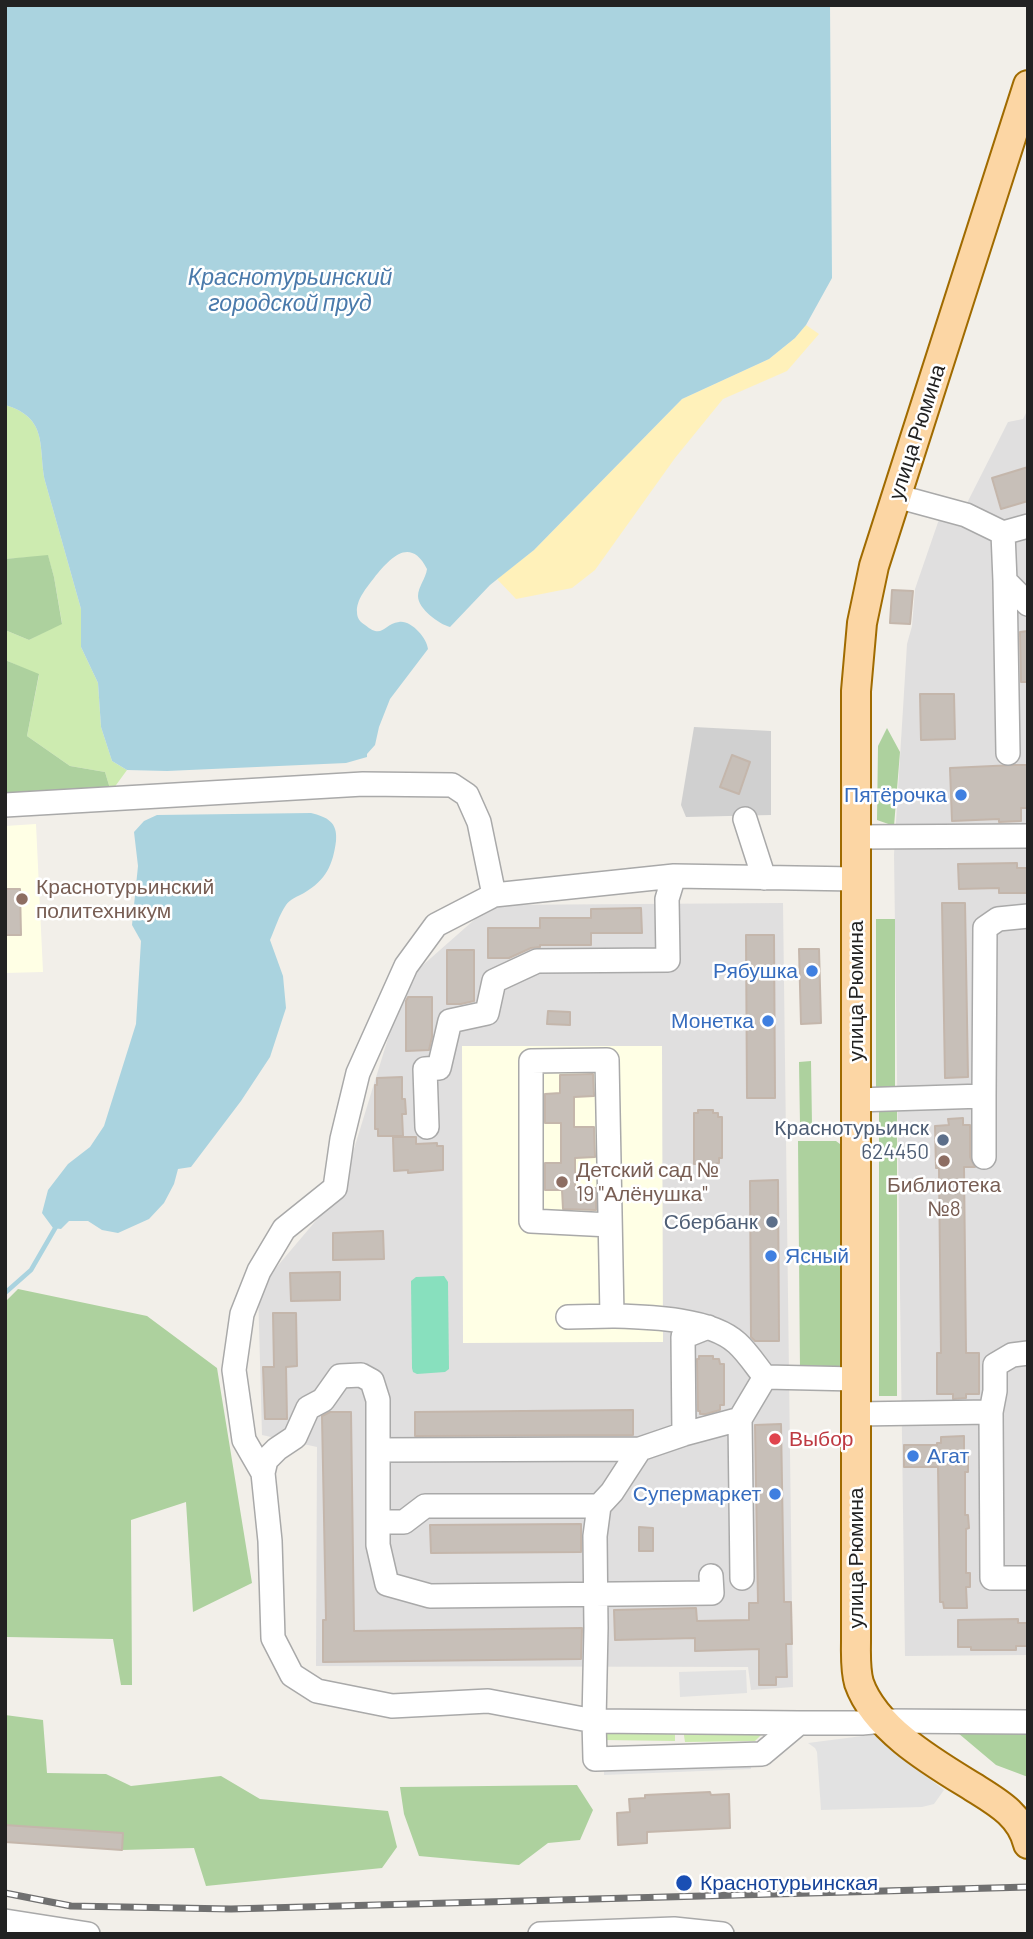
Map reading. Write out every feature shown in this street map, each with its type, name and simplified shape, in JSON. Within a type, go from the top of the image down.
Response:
[{"type":"main road","name":"улица Рюмина","points":[[1028,85],[874,566],[862,623],[856,691],[856,1666],[859,1682],[868,1702],[896,1734],[1002,1804],[1017,1820],[1028,1844]]},
{"type":"street","points":[[896,496],[966,515],[1003,533],[1028,526]]},
{"type":"street","points":[[1003,533],[1007,753]]},
{"type":"street","points":[[1005,581],[1028,604]]},
{"type":"street","points":[[5,805],[363,784],[452,785],[467,795],[479,822],[494,895]]},
{"type":"street","points":[[745,819],[764,878]]},
{"type":"street","points":[[856,837],[1028,836]]},
{"type":"street","points":[[427,1127],[425,1069],[439,1068],[450,1021],[487,1013],[494,981],[537,961],[668,960],[667,899],[674,876]]},
{"type":"street","points":[[263,1473],[244,1440],[234,1370],[242,1314],[259,1271],[284,1229],[335,1188],[342,1139],[358,1073],[406,965],[436,925],[494,895],[674,876],[856,879]]},
{"type":"street","points":[[984,1157],[985,928],[998,919],[1028,916]]},
{"type":"street","points":[[610,1225],[531,1221],[531,1060],[607,1060],[610,1225],[611,1315]]},
{"type":"street","points":[[856,1100],[984,1096]]},
{"type":"street","points":[[568,1317],[656,1317],[708,1327],[736,1342],[765,1377],[856,1379]]},
{"type":"street","points":[[684,1434],[683,1336],[708,1327]]},
{"type":"street","points":[[1028,1353],[1012,1355],[995,1365],[995,1391],[991,1412],[992,1578],[1028,1578]]},
{"type":"street","points":[[711,1576],[712,1593],[429,1597],[387,1584],[378,1545],[378,1400],[372,1381],[361,1375],[341,1376],[323,1400],[308,1408],[295,1437],[277,1449],[267,1460],[263,1473],[270,1541],[273,1638],[292,1675],[317,1691],[392,1706],[488,1701],[594,1721],[1028,1722]]},
{"type":"street","points":[[742,1578],[740,1419],[765,1377]]},
{"type":"street","points":[[856,1415],[991,1412]]},
{"type":"street","points":[[378,1450],[640,1449],[740,1419]]},
{"type":"street","points":[[640,1449],[612,1492],[599,1506],[595,1536],[596,1759],[762,1754],[799,1723]]},
{"type":"street","points":[[379,1522],[404,1522],[425,1506],[599,1506]]},
{"type":"street","points":[[5,1922],[88,1934]]},
{"type":"street","points":[[540,1934],[674,1929],[722,1934]]},
{"type":"shaded area","points":[[1028,409],[1028,1655],[905,1656],[894,854],[907,644],[912,626],[915,589],[945,502],[965,507],[1008,422],[1023,419]]},
{"type":"shaded area","points":[[694,727],[771,731],[771,815],[686,817],[681,805]]},
{"type":"shaded area","name":"Краснотурьинский политехникум","points":[[36,824],[43,972],[5,973],[5,826]]},
{"type":"shaded area","points":[[783,903],[793,1687],[751,1690],[748,1667],[316,1666],[317,1447],[262,1435],[258,1289],[341,1191],[406,980],[491,905]]},
{"type":"shaded area","name":"Детский сад № 19 \"Алёнушка\"","points":[[462,1046],[662,1046],[663,1342],[463,1343]]},
{"type":"shaded area","points":[[746,1670],[747,1693],[680,1697],[679,1672]]},
{"type":"shaded area","points":[[878,1734],[892,1750],[944,1790],[934,1804],[922,1807],[821,1810],[817,1752],[808,1743]]},
{"type":"shaded area","points":[[751,1743],[751,1769],[604,1775],[604,1746]]},
{"type":"green space","points":[[5,405],[29,418],[39,435],[45,481],[81,609],[81,647],[98,683],[101,727],[112,761],[127,770],[111,792],[105,772],[70,766],[27,736],[39,675],[5,660],[5,630],[29,640],[62,623],[48,556],[5,559]]},
{"type":"green space","points":[[48,555],[62,624],[29,640],[5,630],[5,559]]},
{"type":"green space","points":[[5,660],[39,674],[27,736],[70,766],[105,772],[111,792],[5,794]]},
{"type":"green space","points":[[887,728],[900,752],[894,826],[877,820],[878,746]]},
{"type":"green space","points":[[876,919],[895,919],[895,1088],[876,1088]]},
{"type":"green space","points":[[811,1061],[812,1125],[800,1125],[799,1062]]},
{"type":"green space","points":[[879,1111],[897,1111],[897,1396],[879,1396]]},
{"type":"green space","points":[[798,1141],[836,1141],[844,1147],[846,1363],[840,1370],[800,1370]]},
{"type":"green space","points":[[444,1276],[448,1282],[449,1369],[445,1372],[417,1374],[412,1368],[411,1281],[416,1277]]},
{"type":"green space","points":[[18,1289],[147,1316],[217,1368],[252,1583],[193,1612],[186,1502],[131,1520],[132,1685],[121,1685],[113,1639],[7,1637],[5,1641],[5,1302]]},
{"type":"green space","points":[[5,1715],[43,1720],[47,1773],[106,1774],[131,1786],[221,1776],[260,1799],[388,1811],[397,1847],[382,1868],[206,1886],[194,1848],[122,1850],[122,1833],[5,1825]]},
{"type":"green space","points":[[675,1728],[675,1741],[604,1740],[603,1734],[607,1729]]},
{"type":"green space","points":[[683,1729],[767,1729],[755,1741],[685,1742]]},
{"type":"green space","points":[[1028,1731],[1028,1777],[996,1765],[958,1733]]},
{"type":"green space","points":[[577,1785],[593,1810],[580,1840],[548,1843],[519,1865],[419,1856],[404,1814],[400,1787]]},
{"type":"sand","points":[[806,325],[819,334],[787,371],[723,399],[675,458],[595,570],[572,588],[516,599],[497,579],[534,550],[682,399],[769,359],[795,338]]},
{"type":"water","name":"Краснотурьинский городской пруд","points":[[5,5],[830,5],[832,278],[806,325],[795,338],[769,359],[682,399],[534,550],[490,585],[450,627],[440,623],[421,606],[418,593],[427,569],[420,559],[407,552],[387,564],[360,598],[358,618],[376,631],[394,623],[404,622],[422,635],[428,649],[390,699],[375,745],[367,757],[346,763],[167,771],[127,770],[112,761],[101,727],[98,683],[81,647],[81,609],[45,481],[39,435],[29,418],[5,405]]},
{"type":"water","points":[[311,813],[322,816],[333,825],[336,835],[335,850],[323,877],[312,888],[286,905],[270,940],[283,976],[286,1008],[270,1057],[241,1101],[191,1167],[178,1169],[164,1203],[149,1219],[118,1233],[102,1230],[88,1221],[69,1221],[61,1229],[53,1228],[42,1213],[48,1190],[68,1164],[90,1147],[104,1126],[136,1024],[141,941],[132,925],[138,866],[134,832],[144,821],[157,815]]},
{"type":"building","points":[[1028,467],[1028,501],[1001,509],[992,478]]},
{"type":"building","points":[[892,590],[913,591],[910,624],[890,623]]},
{"type":"building","points":[[1028,631],[1028,682],[1021,682],[1020,632]]},
{"type":"building","points":[[920,694],[954,694],[955,739],[921,740]]},
{"type":"building","points":[[732,755],[750,762],[739,794],[720,787]]},
{"type":"building","points":[[1028,765],[1028,808],[1021,808],[1021,821],[952,821],[950,768]]},
{"type":"building","points":[[1017,863],[1017,868],[1028,868],[1028,893],[999,893],[999,888],[959,889],[958,864]]},
{"type":"building","points":[[5,889],[20,889],[21,935],[5,935]]},
{"type":"building","points":[[942,903],[965,903],[968,1077],[945,1078]]},
{"type":"building","points":[[641,908],[642,933],[591,933],[591,945],[540,945],[509,958],[488,958],[488,928],[540,928],[540,918],[591,918],[591,909]]},
{"type":"building","points":[[746,935],[774,935],[775,1098],[747,1098]]},
{"type":"building","points":[[799,949],[819,949],[821,1023],[801,1024]]},
{"type":"building","points":[[447,950],[474,950],[474,1001],[447,1004]]},
{"type":"building","points":[[408,997],[432,997],[432,1037],[429,1050],[406,1051]]},
{"type":"building","points":[[548,1011],[570,1012],[570,1025],[547,1024]]},
{"type":"building","points":[[593,1074],[594,1096],[574,1097],[574,1127],[594,1127],[595,1157],[575,1158],[575,1189],[596,1188],[596,1210],[563,1209],[562,1190],[545,1190],[545,1163],[561,1163],[561,1123],[545,1123],[545,1094],[560,1093],[560,1075]]},
{"type":"building","points":[[402,1077],[402,1099],[405,1099],[406,1114],[402,1114],[403,1136],[378,1136],[378,1129],[375,1129],[377,1078]]},
{"type":"building","points":[[698,1110],[713,1110],[713,1113],[718,1113],[718,1117],[722,1117],[722,1158],[719,1158],[719,1163],[713,1164],[713,1167],[698,1167],[698,1164],[694,1164],[694,1113],[698,1113]]},
{"type":"building","points":[[963,1118],[963,1125],[970,1125],[970,1157],[975,1167],[964,1167],[966,1353],[979,1353],[979,1394],[966,1394],[966,1398],[953,1399],[953,1394],[937,1394],[937,1353],[941,1353],[939,1168],[936,1168],[935,1126],[949,1125],[948,1119]]},
{"type":"building","points":[[393,1137],[416,1137],[416,1144],[437,1143],[437,1146],[443,1146],[443,1170],[408,1173],[408,1170],[394,1171]]},
{"type":"building","points":[[778,1180],[779,1341],[755,1341],[751,1337],[750,1181]]},
{"type":"building","points":[[383,1231],[384,1259],[333,1260],[333,1233]]},
{"type":"building","points":[[340,1272],[340,1300],[291,1301],[290,1273]]},
{"type":"building","points":[[273,1313],[296,1313],[297,1366],[286,1367],[287,1419],[265,1419],[263,1367],[274,1367]]},
{"type":"building","points":[[699,1356],[713,1356],[713,1359],[719,1359],[720,1364],[724,1364],[724,1405],[720,1405],[720,1410],[706,1414],[700,1414],[698,1411]]},
{"type":"building","points":[[633,1410],[633,1435],[415,1436],[415,1412]]},
{"type":"building","points":[[330,1412],[351,1412],[354,1631],[582,1628],[581,1659],[323,1662],[323,1620],[326,1620],[322,1416]]},
{"type":"building","points":[[781,1424],[784,1602],[791,1602],[792,1644],[786,1644],[787,1677],[776,1677],[776,1685],[759,1685],[759,1649],[695,1651],[695,1638],[615,1640],[614,1610],[696,1608],[697,1621],[749,1620],[749,1603],[758,1603],[755,1425]]},
{"type":"building","points":[[964,1436],[964,1457],[968,1457],[968,1472],[965,1472],[965,1515],[968,1515],[969,1528],[966,1529],[966,1573],[970,1573],[970,1587],[966,1587],[967,1608],[944,1608],[943,1602],[940,1602],[938,1467],[904,1467],[904,1445],[937,1445],[941,1443],[941,1437]]},
{"type":"building","points":[[581,1524],[581,1552],[431,1553],[430,1525]]},
{"type":"building","points":[[639,1527],[653,1528],[653,1551],[639,1551]]},
{"type":"building","points":[[1018,1619],[1018,1623],[1028,1623],[1028,1646],[1016,1646],[1016,1650],[971,1650],[971,1647],[958,1647],[958,1620]]},
{"type":"building","name":"Краснотурьинская","points":[[710,1792],[711,1795],[729,1794],[730,1828],[647,1832],[647,1843],[618,1845],[617,1813],[630,1812],[629,1799],[645,1798],[645,1795]]},
{"type":"building","points":[[5,1825],[123,1833],[122,1850],[5,1842]]},
{"type":"waterway","points":[[5,1293],[31,1270],[57,1225]]},
{"type":"railway","points":[[5,1893],[71,1906],[231,1909],[1028,1887]]},
{"type":"place","name":"Пятёрочка","points":[[961,795]]},
{"type":"place","name":"Краснотурьинский политехникум","points":[[22,899]]},
{"type":"place","name":"Рябушка","points":[[812,971]]},
{"type":"place","name":"Монетка","points":[[768,1021]]},
{"type":"place","name":"Краснотурьинск 624450","points":[[943,1140]]},
{"type":"place","name":"Библиотека №8","points":[[944,1161]]},
{"type":"place","name":"Детский сад № 19 \"Алёнушка\"","points":[[562,1182]]},
{"type":"place","name":"Сбербанк","points":[[772,1222]]},
{"type":"place","name":"Ясный","points":[[771,1256]]},
{"type":"place","name":"Выбор","points":[[775,1439]]},
{"type":"place","name":"Агат","points":[[913,1456]]},
{"type":"place","name":"Супермаркет","points":[[775,1494]]},
{"type":"place","name":"Краснотурьинская","points":[[684,1883]]}]
